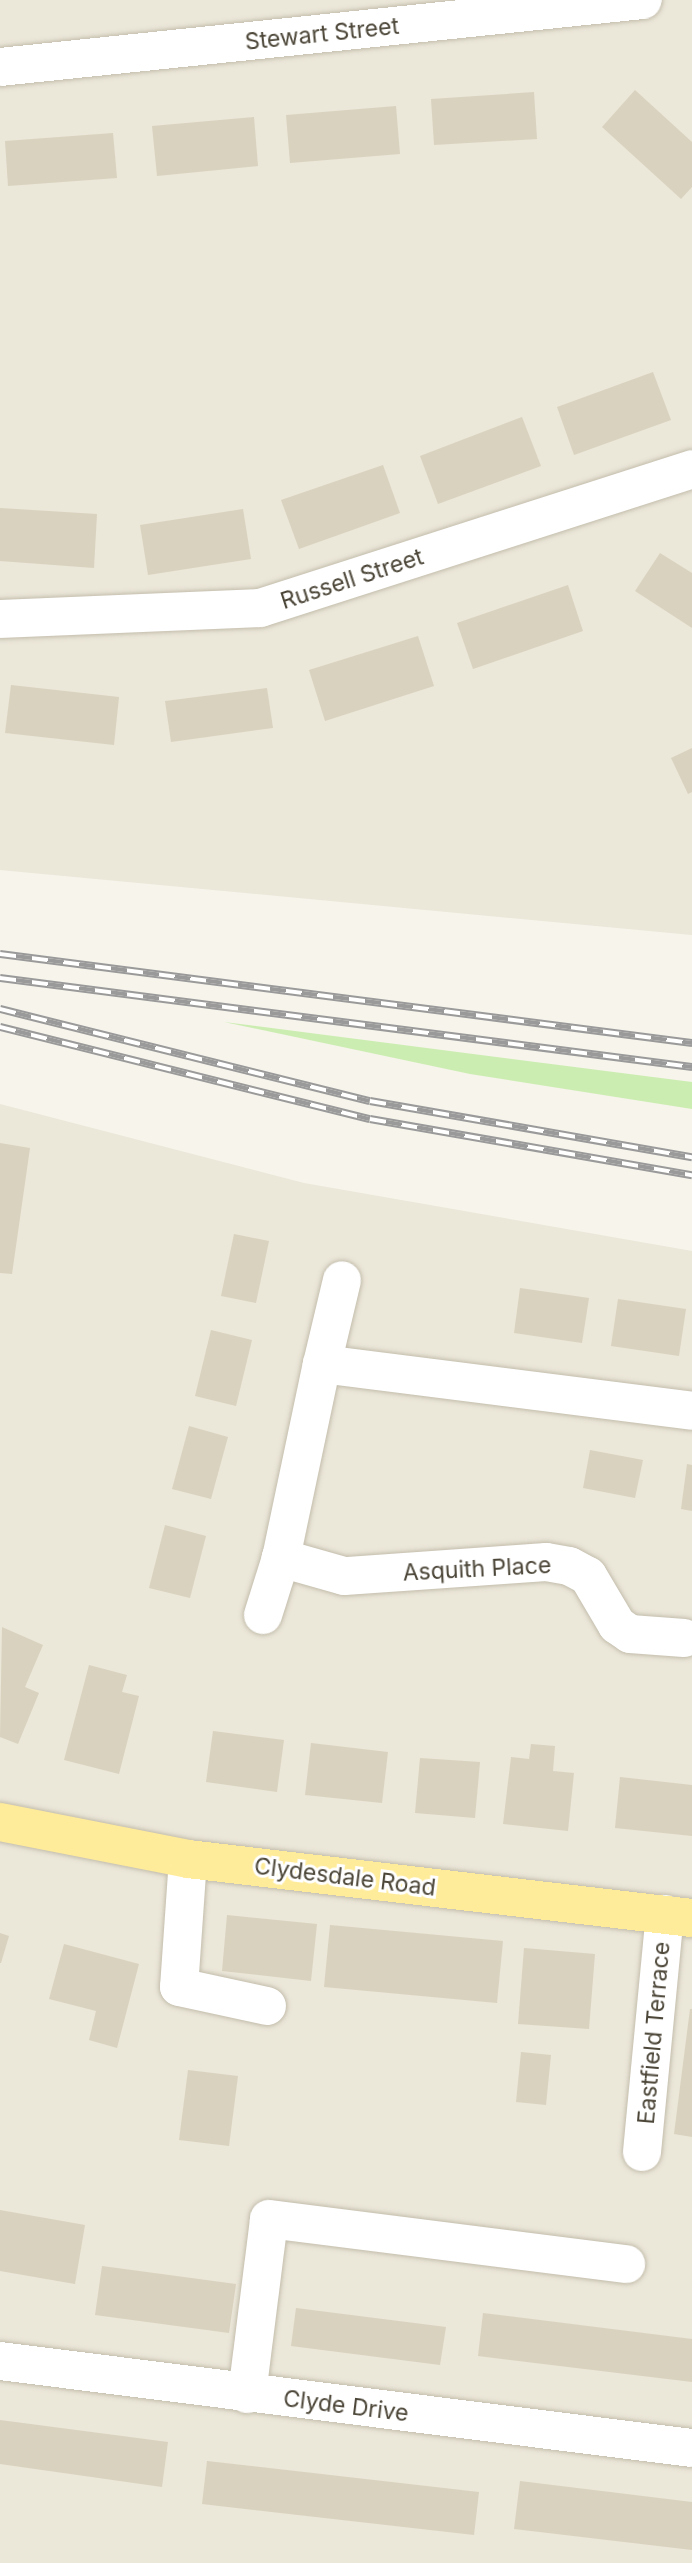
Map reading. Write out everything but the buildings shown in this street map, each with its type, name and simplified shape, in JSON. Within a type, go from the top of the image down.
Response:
[{"type":"main road","name":"Clydesdale Road","points":[[0,1822],[188,1859],[678,1916]]},
{"type":"street","name":"Stewart Street","points":[[0,67],[643,0]]},
{"type":"street","name":"Russell Street","points":[[0,619],[260,608],[692,470]]},
{"type":"street","points":[[263,1615],[281,1558],[342,1280]]},
{"type":"street","points":[[322,1364],[692,1411]]},
{"type":"street","name":"Asquith Place","points":[[281,1558],[344,1576],[546,1562],[569,1566],[588,1576],[617,1625],[630,1634],[684,1638]]},
{"type":"street","points":[[188,1859],[179,1987],[267,2006]]},
{"type":"street","name":"Eastfield Terrace","points":[[642,2152],[678,1916]]},
{"type":"street","points":[[247,2394],[269,2219],[626,2264]]},
{"type":"street","name":"Clyde Drive","points":[[0,2361],[692,2448]]},
{"type":"shaded area","points":[[0,0],[692,0],[692,935],[0,870]]},
{"type":"shaded area","points":[[0,1104],[304,1183],[692,1251],[692,2563],[0,2563]]},
{"type":"green space","points":[[224,1022],[692,1082],[692,1109],[470,1074]]},
{"type":"railway","points":[[0,954],[692,1043]]},
{"type":"railway","points":[[0,978],[692,1067]]},
{"type":"railway","points":[[0,1009],[370,1101],[692,1157]]},
{"type":"railway","points":[[0,1027],[370,1119],[692,1175]]}]
